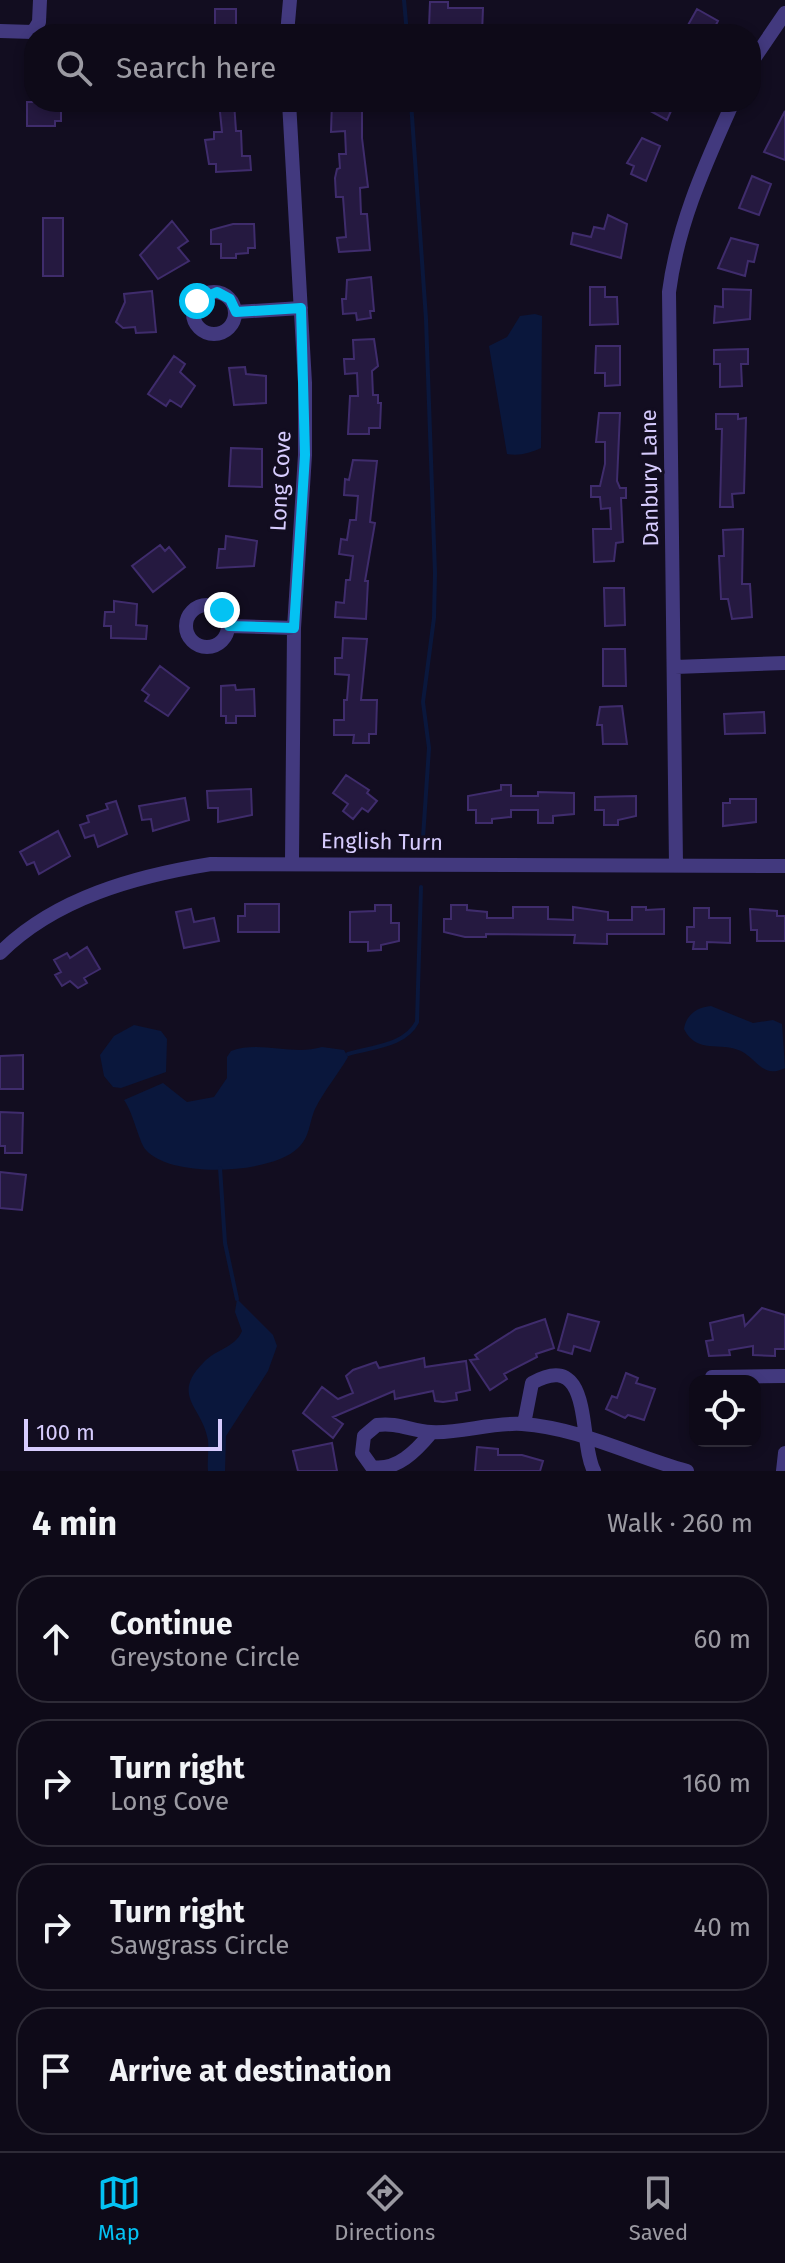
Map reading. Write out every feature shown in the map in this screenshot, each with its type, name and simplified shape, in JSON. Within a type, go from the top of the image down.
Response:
[{"type":"street","points":[[38,24],[40,0]]},
{"type":"street","points":[[288,24],[290,0]]},
{"type":"street","points":[[761,48],[785,13]]},
{"type":"street","points":[[0,31],[24,32]]},
{"type":"street","name":"Long Cove","points":[[290,112],[301,308],[305,455],[294,628],[292,861]]},
{"type":"street","name":"Danbury Lane","points":[[676,865],[669,292],[688,206],[729,112]]},
{"type":"street","points":[[236,312],[301,308]]},
{"type":"street","points":[[229,626],[294,628]]},
{"type":"street","points":[[675,667],[785,663]]},
{"type":"street","name":"English Turn","points":[[0,953],[35,925],[112,887],[163,871],[211,864],[292,861],[785,866]]},
{"type":"street","points":[[524,1424],[532,1383],[544,1376],[557,1375],[572,1381],[578,1392],[588,1457],[594,1471]]},
{"type":"street","points":[[761,1376],[785,1376]]},
{"type":"street","points":[[431,1433],[396,1468],[372,1467],[362,1453],[364,1436],[377,1425],[412,1427],[431,1433],[478,1425],[524,1424],[587,1437],[687,1471]]},
{"type":"street","points":[[783,1471],[785,1453]]},
{"type":"water","points":[[520,316],[542,316],[541,448],[525,454],[507,454],[489,346],[507,337]]},
{"type":"water","points":[[711,1006],[753,1023],[773,1020],[782,1024],[785,1068],[766,1070],[741,1051],[702,1045],[689,1037],[684,1029],[690,1016],[701,1008]]},
{"type":"water","points":[[134,1025],[161,1031],[167,1039],[166,1072],[121,1088],[113,1087],[104,1076],[100,1055],[114,1036]]},
{"type":"water","points":[[253,1047],[299,1050],[322,1047],[344,1050],[348,1057],[315,1109],[302,1144],[285,1157],[267,1163],[222,1170],[177,1166],[159,1159],[143,1146],[124,1100],[163,1083],[187,1102],[214,1097],[227,1078],[227,1057],[231,1051]]},
{"type":"water","points":[[237,1299],[273,1335],[277,1346],[268,1371],[226,1436],[225,1471],[208,1471],[208,1440],[191,1401],[189,1384],[204,1362],[239,1337],[242,1331],[235,1312]]},
{"type":"building","points":[[430,2],[448,2],[448,8],[483,8],[482,24],[429,24]]},
{"type":"building","points":[[215,9],[236,9],[236,24],[215,24]]},
{"type":"building","points":[[697,9],[718,21],[716,24],[689,24]]},
{"type":"building","points":[[785,111],[785,160],[764,152]]},
{"type":"building","points":[[27,112],[61,112],[61,121],[55,121],[55,126],[27,126]]},
{"type":"building","points":[[220,112],[235,112],[236,131],[241,131],[242,156],[250,156],[251,170],[216,172],[216,164],[209,164],[205,140],[214,139],[214,132],[222,132]]},
{"type":"building","points":[[332,112],[362,112],[368,187],[360,188],[361,214],[367,214],[370,250],[339,252],[337,238],[346,237],[343,197],[336,197],[335,178],[340,168],[339,154],[346,154],[345,131],[331,132]]},
{"type":"building","points":[[652,112],[671,112],[667,120]]},
{"type":"building","points":[[642,138],[660,146],[646,181],[631,174],[634,166],[627,163]]},
{"type":"building","points":[[752,176],[771,184],[759,215],[739,208]]},
{"type":"building","points":[[608,215],[627,224],[621,258],[571,244],[573,233],[591,237],[594,227],[604,229]]},
{"type":"building","points":[[43,218],[63,218],[63,276],[43,276]]},
{"type":"building","points":[[172,221],[188,241],[178,248],[189,261],[158,279],[140,255]]},
{"type":"building","points":[[233,224],[254,224],[255,248],[248,248],[248,253],[236,254],[236,258],[221,258],[221,244],[211,244],[211,230]]},
{"type":"building","points":[[731,238],[758,245],[754,262],[748,261],[745,276],[718,268]]},
{"type":"building","points":[[371,277],[374,311],[370,311],[371,318],[357,320],[356,313],[343,314],[342,299],[346,299],[347,280]]},
{"type":"building","points":[[590,287],[605,287],[605,297],[617,297],[618,324],[590,325]]},
{"type":"building","points":[[723,289],[751,290],[750,319],[714,323],[715,306],[723,307]]},
{"type":"building","points":[[152,291],[156,332],[136,333],[135,327],[123,328],[116,322],[125,302],[124,294]]},
{"type":"building","points":[[374,339],[378,366],[372,371],[373,395],[378,395],[378,403],[381,403],[380,428],[369,428],[369,434],[348,434],[350,396],[358,396],[357,373],[345,374],[344,359],[354,359],[353,340]]},
{"type":"building","points":[[596,346],[620,346],[620,385],[605,386],[605,373],[595,373]]},
{"type":"building","points":[[748,349],[748,364],[741,364],[742,386],[720,387],[720,364],[714,364],[714,350]]},
{"type":"building","points":[[174,356],[185,364],[180,372],[195,386],[181,407],[170,400],[166,406],[148,394]]},
{"type":"building","points":[[245,367],[246,374],[266,376],[266,403],[234,405],[229,368]]},
{"type":"building","points":[[599,413],[620,413],[617,481],[620,488],[626,488],[626,498],[621,498],[623,542],[616,543],[614,561],[594,562],[593,529],[611,529],[610,508],[601,509],[600,497],[591,497],[591,486],[600,486],[605,464],[605,442],[596,442]]},
{"type":"building","points":[[716,414],[738,414],[738,419],[746,418],[744,493],[732,494],[733,507],[720,507],[722,429],[716,429]]},
{"type":"building","points":[[231,448],[262,449],[262,487],[229,486]]},
{"type":"building","points":[[353,460],[377,461],[370,522],[375,523],[365,581],[368,581],[366,619],[335,617],[336,602],[344,603],[353,556],[339,554],[341,539],[347,540],[350,520],[356,520],[358,496],[344,495],[345,479],[349,480]]},
{"type":"building","points":[[743,529],[742,584],[750,584],[752,617],[732,619],[728,599],[721,599],[719,556],[724,556],[723,530]]},
{"type":"building","points":[[226,536],[257,541],[254,566],[217,568],[219,549],[225,549]]},
{"type":"building","points":[[160,545],[165,551],[169,547],[185,567],[153,592],[132,566]]},
{"type":"building","points":[[604,588],[624,588],[625,625],[605,626]]},
{"type":"building","points":[[114,601],[137,604],[136,625],[147,626],[146,639],[111,638],[111,626],[104,626],[105,612],[114,612]]},
{"type":"building","points":[[343,638],[367,639],[361,700],[377,700],[376,734],[369,734],[369,743],[353,743],[354,735],[334,735],[334,720],[344,720],[344,700],[347,700],[349,675],[335,674],[335,658],[342,658]]},
{"type":"building","points":[[603,649],[625,649],[626,686],[603,686]]},
{"type":"building","points":[[160,666],[189,688],[168,716],[145,701],[149,695],[142,690]]},
{"type":"building","points":[[235,685],[236,690],[254,689],[255,716],[236,716],[236,723],[226,723],[226,716],[221,716],[221,686]]},
{"type":"building","points":[[622,706],[627,744],[603,744],[602,725],[597,725],[600,707]]},
{"type":"building","points":[[764,712],[765,733],[725,734],[724,714]]},
{"type":"building","points":[[346,775],[369,790],[367,793],[377,801],[368,812],[362,808],[353,819],[343,811],[348,804],[333,793]]},
{"type":"building","points":[[501,785],[511,785],[511,796],[538,796],[538,792],[574,793],[574,814],[553,816],[553,823],[538,823],[538,810],[511,810],[511,817],[492,819],[492,823],[476,823],[476,810],[468,810],[468,796],[501,790]]},
{"type":"building","points":[[251,789],[252,815],[218,822],[218,808],[208,808],[207,791]]},
{"type":"building","points":[[636,796],[636,816],[618,820],[618,825],[604,825],[604,810],[595,810],[595,797]]},
{"type":"building","points":[[185,798],[189,820],[153,831],[151,819],[142,820],[139,806]]},
{"type":"building","points":[[730,799],[756,799],[756,822],[723,826],[723,803],[730,803]]},
{"type":"building","points":[[116,801],[127,834],[98,847],[94,835],[85,838],[80,825],[89,822],[87,816],[108,809],[106,804]]},
{"type":"building","points":[[58,831],[70,856],[39,874],[34,862],[27,865],[20,852]]},
{"type":"building","points":[[245,904],[279,904],[279,932],[238,932],[238,916],[245,916]]},
{"type":"building","points":[[375,905],[391,905],[391,923],[399,923],[399,941],[381,945],[381,950],[368,951],[368,942],[350,942],[350,912],[375,911]]},
{"type":"building","points":[[451,905],[467,905],[467,910],[487,912],[487,918],[513,918],[513,907],[548,907],[548,919],[573,920],[573,907],[608,912],[608,920],[632,920],[632,907],[664,909],[664,934],[607,934],[607,944],[574,943],[575,935],[486,934],[486,937],[465,937],[444,932],[444,919],[451,919]]},
{"type":"building","points":[[694,908],[709,908],[709,918],[730,918],[730,943],[707,942],[707,949],[693,949],[694,942],[687,942],[687,927],[694,927]]},
{"type":"building","points":[[191,909],[194,922],[214,918],[219,941],[184,948],[176,912]]},
{"type":"building","points":[[750,909],[777,911],[777,916],[785,916],[785,941],[757,941],[757,930],[751,930]]},
{"type":"building","points":[[87,947],[100,969],[84,978],[87,983],[78,988],[70,981],[62,986],[55,975],[61,972],[54,960],[67,953],[70,958]]},
{"type":"building","points":[[23,1055],[23,1089],[0,1089],[0,1056]]},
{"type":"building","points":[[0,1112],[23,1113],[22,1153],[5,1153],[5,1146],[0,1146]]},
{"type":"building","points":[[0,1172],[26,1175],[22,1210],[0,1208]]},
{"type":"building","points":[[762,1308],[785,1315],[785,1349],[775,1349],[775,1356],[753,1355],[753,1346],[729,1350],[730,1355],[709,1356],[706,1341],[713,1340],[710,1323],[743,1315],[745,1326]]},
{"type":"building","points":[[568,1314],[599,1322],[590,1351],[574,1346],[572,1354],[558,1350]]},
{"type":"building","points":[[545,1319],[554,1348],[536,1354],[537,1357],[504,1374],[507,1379],[490,1390],[470,1360],[478,1359],[475,1355],[516,1329]]},
{"type":"building","points":[[424,1358],[425,1367],[466,1361],[470,1390],[456,1393],[457,1400],[443,1402],[435,1401],[433,1391],[395,1399],[394,1391],[333,1417],[343,1424],[333,1438],[303,1413],[322,1387],[338,1399],[353,1393],[346,1376],[353,1370],[376,1362],[379,1368]]},
{"type":"building","points":[[626,1373],[638,1378],[636,1383],[655,1389],[644,1420],[628,1415],[625,1418],[606,1409],[612,1396],[617,1398]]},
{"type":"building","points":[[332,1443],[337,1471],[298,1471],[293,1451]]},
{"type":"building","points":[[477,1447],[498,1449],[498,1455],[522,1455],[543,1461],[540,1471],[475,1471]]},
{"type":"waterway","points":[[404,0],[406,24]]},
{"type":"waterway","points":[[412,112],[426,319],[435,573],[434,618],[423,702],[429,748],[423,838]]},
{"type":"waterway","points":[[348,1054],[396,1041],[412,1030],[417,1022],[421,887]]},
{"type":"waterway","points":[[220,1168],[225,1243],[237,1299]]},
{"type":"route","points":[[197,301],[202,296],[217,292],[230,299],[236,312],[301,308],[305,455],[294,628],[229,626],[222,610]]}]
